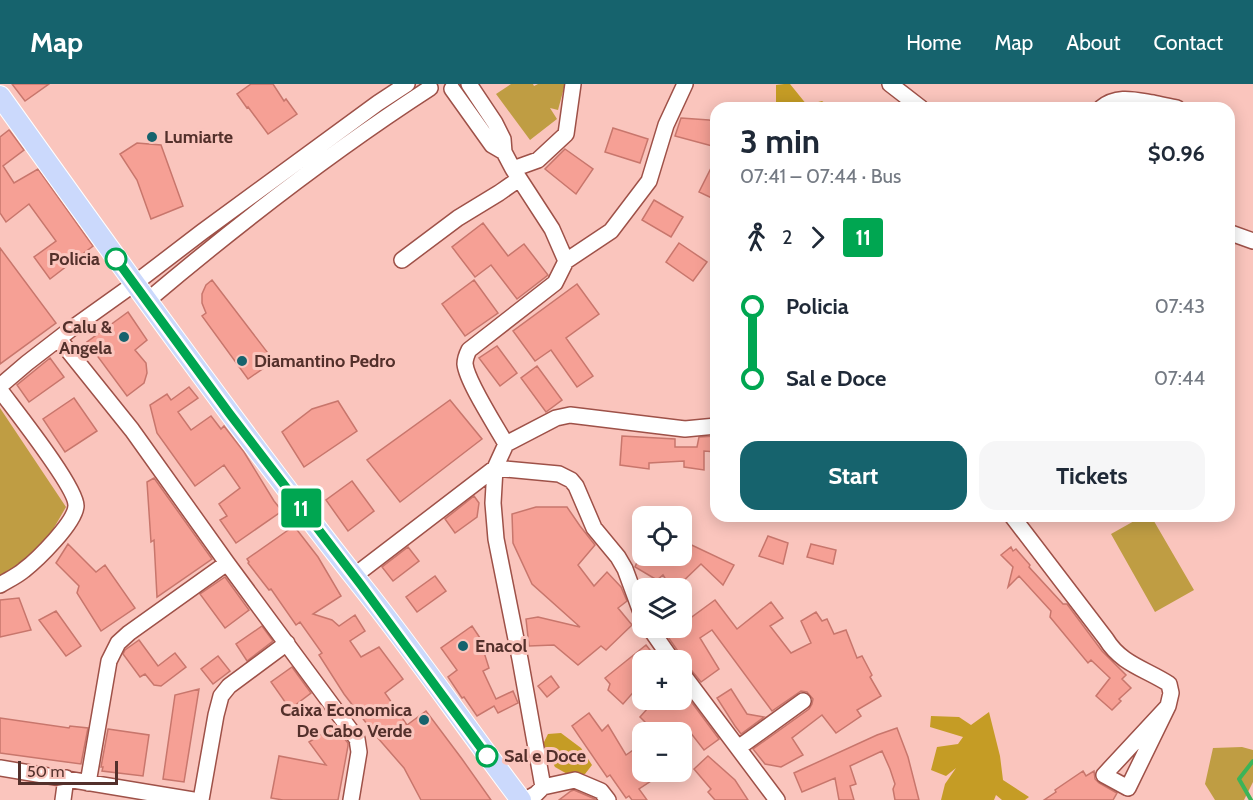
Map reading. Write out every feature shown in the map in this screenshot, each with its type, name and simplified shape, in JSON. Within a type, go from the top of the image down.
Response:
[{"type":"main road","points":[[0,96],[229,413],[354,576],[487,756],[523,800]]},
{"type":"street","points":[[0,585],[23,571],[42,553],[70,522],[76,509],[75,500],[67,483],[0,388],[27,363],[202,232],[407,84]]},
{"type":"street","points":[[469,84],[495,123],[503,139],[504,152],[552,229],[566,261]]},
{"type":"street","points":[[402,260],[458,218],[500,193],[516,174],[538,160],[566,134],[573,84]]},
{"type":"street","points":[[506,444],[470,380],[465,364],[466,356],[469,350],[555,283],[566,261],[611,231],[649,181],[666,125],[685,84]]},
{"type":"street","points":[[890,84],[913,102]]},
{"type":"street","points":[[147,301],[292,185],[427,86],[438,91],[457,87],[492,145],[504,152]]},
{"type":"street","points":[[1111,102],[1129,99],[1145,102]]},
{"type":"street","points":[[1235,235],[1253,241]]},
{"type":"street","points":[[59,339],[132,430],[357,740],[359,752],[351,800]]},
{"type":"street","points":[[543,787],[496,539],[493,503],[495,468],[506,444],[556,418],[570,415],[685,429],[710,427]]},
{"type":"street","points":[[354,576],[495,468],[559,474],[571,480],[576,486],[594,528],[618,556],[632,588]]},
{"type":"street","points":[[1017,522],[1093,621],[1112,650],[1134,666],[1169,684],[1171,693],[1168,706],[1128,788],[1104,775],[1168,706]]},
{"type":"street","points":[[88,783],[109,661],[118,643],[227,563]]},
{"type":"street","points":[[201,800],[221,696],[229,686],[287,644]]},
{"type":"street","points":[[692,687],[777,800]]},
{"type":"street","points":[[738,748],[802,701]]},
{"type":"street","points":[[0,768],[193,800]]},
{"type":"street","points":[[63,800],[66,778]]},
{"type":"street","points":[[523,800],[536,794],[543,787],[575,780],[601,791],[608,800]]},
{"type":"shaded area","points":[[511,84],[533,84],[534,86],[565,84],[558,110],[550,108],[557,119],[530,140],[496,94]]},
{"type":"shaded area","points":[[790,84],[805,102],[776,102],[776,85]]},
{"type":"shaded area","points":[[0,408],[66,507],[44,545],[25,564],[0,579]]},
{"type":"shaded area","points":[[1132,522],[1154,522],[1194,590],[1155,612],[1111,534]]},
{"type":"shaded area","points":[[989,712],[1000,756],[1003,780],[1029,797],[1025,800],[1002,800],[996,795],[994,800],[941,800],[945,784],[956,768],[946,776],[931,770],[937,747],[958,744],[963,737],[930,727],[931,716],[959,717],[971,725]]},
{"type":"shaded area","points":[[561,733],[581,748],[592,765],[585,774],[569,775],[555,767],[543,744],[548,734]]},
{"type":"shaded area","points":[[1242,747],[1253,750],[1253,782],[1244,800],[1215,800],[1205,784],[1213,748]]},
{"type":"building","points":[[12,84],[49,84],[25,101]]},
{"type":"building","points":[[251,84],[273,84],[284,101],[286,99],[297,114],[268,134],[237,94]]},
{"type":"building","points":[[681,118],[710,120],[710,145],[675,136]]},
{"type":"building","points":[[613,128],[648,139],[640,163],[605,152]]},
{"type":"building","points":[[9,130],[24,150],[3,166],[14,183],[38,169],[93,246],[50,279],[34,257],[56,241],[29,204],[6,222],[0,213],[0,137]]},
{"type":"building","points":[[137,143],[161,145],[183,206],[151,219],[137,180],[120,154]]},
{"type":"building","points":[[565,149],[593,169],[576,194],[545,169]]},
{"type":"building","points":[[710,170],[710,197],[699,192]]},
{"type":"building","points":[[654,200],[683,217],[671,237],[642,220]]},
{"type":"building","points":[[483,223],[508,256],[524,244],[548,275],[517,299],[491,265],[475,277],[452,247]]},
{"type":"building","points":[[679,243],[707,262],[693,281],[666,262]]},
{"type":"building","points":[[0,248],[56,323],[0,364]]},
{"type":"building","points":[[212,280],[274,361],[248,379],[202,316],[206,313],[202,303],[202,294],[206,285]]},
{"type":"building","points":[[474,280],[498,313],[465,336],[442,304]]},
{"type":"building","points":[[577,284],[599,314],[566,338],[593,376],[577,387],[551,350],[535,361],[513,331]]},
{"type":"building","points":[[128,312],[147,340],[135,350],[146,363],[147,373],[144,383],[127,396],[87,342]]},
{"type":"building","points":[[497,346],[517,373],[500,386],[479,358]]},
{"type":"building","points":[[50,358],[64,377],[29,402],[17,385]]},
{"type":"building","points":[[537,366],[562,400],[546,412],[521,378]]},
{"type":"building","points":[[189,387],[198,398],[178,412],[191,430],[211,416],[221,429],[224,426],[244,452],[282,511],[236,543],[220,520],[227,516],[219,504],[240,488],[224,465],[195,486],[157,433],[150,405],[167,394],[171,400]]},
{"type":"building","points":[[74,398],[97,431],[65,452],[43,419]]},
{"type":"building","points":[[450,400],[482,439],[400,502],[367,460]]},
{"type":"building","points":[[338,401],[357,431],[304,467],[282,432],[312,409]]},
{"type":"building","points":[[622,436],[675,439],[675,447],[697,447],[699,437],[710,436],[710,452],[704,451],[704,470],[684,467],[684,461],[649,463],[649,469],[620,465]]},
{"type":"building","points":[[154,478],[212,559],[157,597],[154,540],[151,542],[147,482]]},
{"type":"building","points":[[352,481],[374,511],[348,531],[326,500]]},
{"type":"building","points":[[474,496],[479,503],[477,517],[455,533],[445,519]]},
{"type":"building","points":[[536,507],[567,507],[595,545],[578,565],[594,586],[607,572],[621,587],[627,601],[618,608],[632,625],[606,650],[601,646],[578,665],[554,645],[529,646],[526,619],[538,617],[580,627],[532,584],[513,543],[512,514]]},
{"type":"building","points":[[294,526],[318,557],[341,596],[313,614],[332,620],[339,626],[355,615],[365,631],[350,641],[361,657],[379,647],[403,679],[385,693],[407,725],[426,711],[491,800],[421,800],[404,768],[344,694],[319,655],[322,653],[300,622],[296,625],[271,589],[269,590],[248,563],[247,559]]},
{"type":"building","points":[[768,536],[788,543],[783,564],[759,556]]},
{"type":"building","points":[[68,544],[96,572],[105,565],[135,608],[101,631],[77,593],[79,586],[56,563]]},
{"type":"building","points":[[811,544],[836,550],[833,564],[807,557]]},
{"type":"building","points":[[692,545],[734,565],[723,585],[701,564],[686,578],[665,578],[663,575],[654,578],[635,567],[692,566]]},
{"type":"building","points":[[408,547],[419,561],[393,581],[382,567]]},
{"type":"building","points":[[1011,547],[1013,551],[1016,549],[1030,565],[1029,567],[1063,604],[1067,604],[1102,651],[1126,675],[1122,679],[1131,688],[1119,699],[1121,701],[1112,710],[1096,696],[1110,678],[1091,660],[1088,663],[1050,617],[1051,611],[1019,576],[1008,587],[1013,567],[1001,555]]},
{"type":"building","name":"Enacol","points":[[435,576],[446,591],[417,612],[406,597]]},
{"type":"building","points":[[225,577],[249,610],[225,628],[200,594]]},
{"type":"building","points":[[19,598],[31,630],[0,637],[0,600]]},
{"type":"building","points":[[715,600],[737,629],[771,602],[783,618],[770,626],[791,653],[811,643],[801,621],[816,612],[822,621],[827,619],[834,634],[846,630],[857,658],[862,656],[881,696],[857,710],[861,716],[836,733],[822,715],[792,738],[803,755],[781,767],[765,764],[753,749],[809,709],[813,699],[807,692],[801,691],[772,711],[712,630],[700,638],[719,669],[701,682],[692,671],[692,650],[677,650],[669,638],[692,638],[692,617]]},
{"type":"building","points":[[56,611],[81,646],[66,656],[39,620]]},
{"type":"building","points":[[262,626],[273,641],[247,661],[236,644]]},
{"type":"building","points":[[472,626],[484,644],[482,646],[489,668],[483,671],[496,699],[513,691],[518,703],[498,713],[494,706],[477,716],[448,677],[457,670],[441,648]]},
{"type":"building","points":[[139,640],[158,666],[175,653],[186,667],[161,686],[154,685],[145,674],[140,677],[123,654]]},
{"type":"building","points":[[646,645],[650,650],[640,650]]},
{"type":"building","points":[[218,656],[230,671],[213,684],[201,669]]},
{"type":"building","points":[[632,656],[632,694],[623,704],[608,690],[610,684],[605,678]]},
{"type":"building","points":[[292,667],[311,693],[290,709],[271,682]]},
{"type":"building","points":[[551,676],[559,687],[547,697],[538,686]]},
{"type":"building","points":[[199,689],[184,782],[163,779],[175,695]]},
{"type":"building","points":[[731,689],[747,714],[764,717],[741,734],[717,698]]},
{"type":"building","points":[[692,703],[719,739],[704,750],[692,735],[692,722],[645,722],[640,717],[646,710],[692,710]]},
{"type":"building","points":[[589,713],[602,731],[608,725],[626,755],[632,751],[632,782],[650,782],[639,789],[647,800],[632,800],[629,796],[626,798],[610,775],[607,777],[572,726]]},
{"type":"building","points":[[0,718],[69,728],[70,726],[88,728],[81,764],[0,753]]},
{"type":"building","points":[[334,726],[348,743],[338,800],[271,798],[279,756],[326,765],[309,742]]},
{"type":"building","points":[[897,728],[908,757],[919,800],[895,800],[893,789],[895,784],[882,751],[850,766],[856,784],[850,786],[854,800],[839,800],[835,778],[802,792],[794,773]]},
{"type":"building","points":[[108,729],[149,735],[143,776],[102,771]]},
{"type":"building","points":[[708,756],[735,780],[748,800],[715,800],[708,792],[711,789],[694,769]]},
{"type":"building","points":[[1083,771],[1086,776],[1094,771],[1095,779],[1099,783],[1117,793],[1113,800],[1044,800],[1056,792],[1055,790]]},
{"type":"building","points":[[574,790],[595,799],[596,800],[559,800]]},
{"type":"waterway","points":[[1251,800],[1239,779],[1253,761]]},
{"type":"bus line","name":"11","points":[[116,259],[487,756]]},
{"type":"place","name":"Lumiarte","points":[[152,137]]},
{"type":"place","name":"Policia","points":[[116,259]]},
{"type":"place","name":"Calu & Angela","points":[[124,337]]},
{"type":"place","name":"Diamantino Pedro","points":[[242,361]]},
{"type":"place","name":"Enacol","points":[[463,646]]},
{"type":"place","name":"Caixa Economica De Cabo Verde","points":[[424,720]]},
{"type":"place","name":"Sal e Doce","points":[[487,756]]}]
